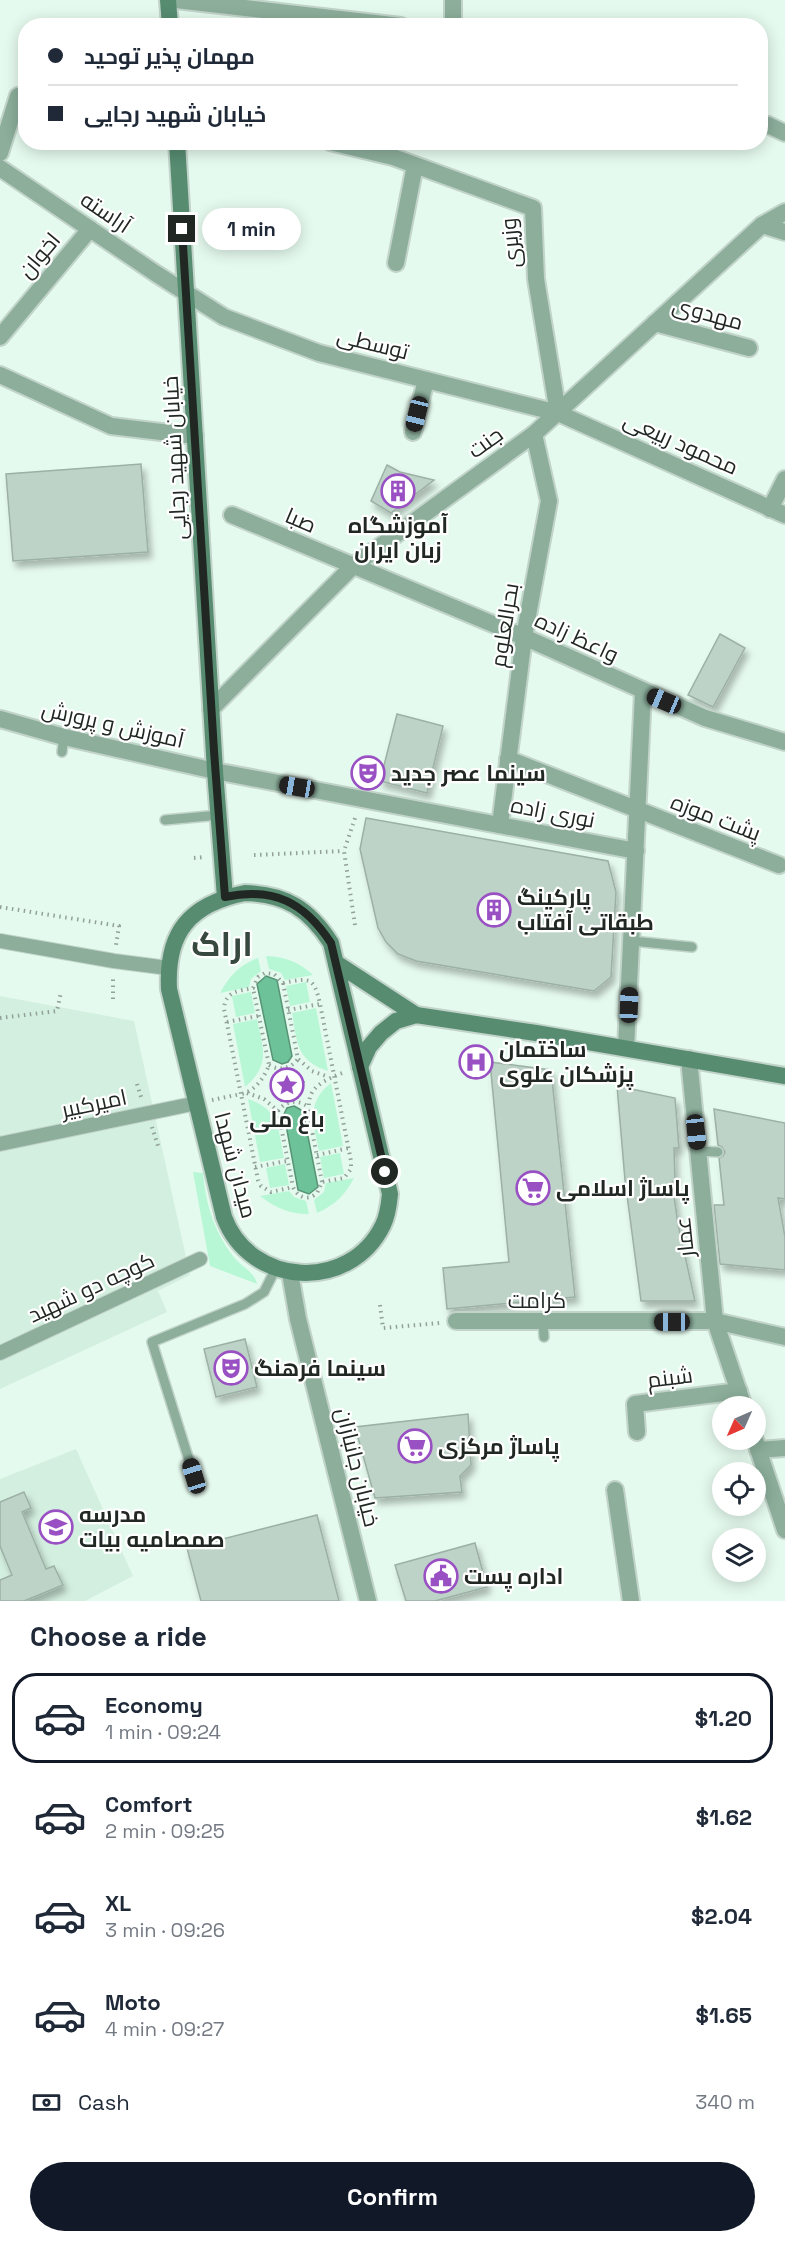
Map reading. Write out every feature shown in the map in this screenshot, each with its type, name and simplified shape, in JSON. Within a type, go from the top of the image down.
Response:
[{"type":"main road","points":[[168,0],[169,18]]},
{"type":"main road","name":"خیابان شهید رجایی","points":[[177,150],[215,771],[225,897]]},
{"type":"main road","name":"میدان شهدا","points":[[245,893],[264,894],[284,899],[319,924],[331,943],[336,963],[390,1194],[388,1211],[375,1238],[364,1250],[347,1262],[328,1270],[310,1273],[283,1270],[260,1262],[230,1233],[224,1217],[169,989],[168,968],[172,947],[181,929],[194,914],[210,903],[245,893]]},
{"type":"main road","points":[[336,963],[416,1015],[785,1076]]},
{"type":"main road","points":[[360,1067],[369,1047],[381,1033],[396,1021],[416,1015]]},
{"type":"street","points":[[176,0],[332,18]]},
{"type":"street","points":[[453,0],[453,18]]},
{"type":"street","points":[[0,153],[18,96]]},
{"type":"street","points":[[768,125],[785,134]]},
{"type":"street","name":"وزیری","points":[[362,150],[415,165],[533,208],[536,279],[558,412]]},
{"type":"street","points":[[396,263],[415,165]]},
{"type":"street","name":"آراسته","points":[[0,168],[186,293]]},
{"type":"street","name":"جنت","points":[[212,709],[353,566],[534,434],[762,225],[785,212]]},
{"type":"street","points":[[762,225],[785,232]]},
{"type":"street","name":"اخوان","points":[[0,337],[90,229]]},
{"type":"street","name":"توسطی","points":[[186,293],[224,317],[319,353],[558,412]]},
{"type":"street","name":"مهدوی","points":[[655,323],[749,348]]},
{"type":"street","points":[[0,375],[111,426],[195,436]]},
{"type":"street","points":[[413,432],[426,380]]},
{"type":"street","name":"محمود ربیعی","points":[[558,412],[778,512]]},
{"type":"street","name":"بحرالعلوم","points":[[500,825],[524,637],[549,501],[534,434]]},
{"type":"street","points":[[778,512],[785,479]]},
{"type":"street","name":"صبا","points":[[232,515],[353,566]]},
{"type":"street","name":"واعظ زاده","points":[[353,566],[524,637],[705,718],[785,742]]},
{"type":"street","points":[[626,1048],[643,692]]},
{"type":"street","name":"آموزش و پرورش","points":[[0,720],[63,744],[215,771]]},
{"type":"street","name":"پشت موزه","points":[[508,759],[779,865]]},
{"type":"street","name":"نوری زاده","points":[[215,771],[636,850]]},
{"type":"street","points":[[0,941],[168,968]]},
{"type":"street","name":"عمار","points":[[689,1059],[715,1321],[740,1396]]},
{"type":"street","name":"امیرکبیر","points":[[0,1144],[197,1102]]},
{"type":"street","name":"کوچه دو شهید","points":[[0,1353],[200,1259]]},
{"type":"street","name":"خیابان جانبازان","points":[[283,1270],[298,1319],[368,1601]]},
{"type":"street","name":"کرامت","points":[[456,1321],[544,1330],[715,1321],[785,1337]]},
{"type":"street","name":"شبنم","points":[[638,1432],[635,1404],[712,1400]]},
{"type":"street","points":[[766,1446],[785,1448]]},
{"type":"street","points":[[759,1450],[785,1530]]},
{"type":"street","points":[[615,1490],[631,1601]]},
{"type":"lane","points":[[165,820],[219,815]]},
{"type":"lane","points":[[632,941],[692,947]]},
{"type":"lane","points":[[698,1151],[718,1152]]},
{"type":"lane","points":[[194,1476],[152,1342],[245,1304],[264,1292],[283,1270]]},
{"type":"path","points":[[355,925],[344,850],[361,799]]},
{"type":"path","points":[[254,855],[344,850]]},
{"type":"path","points":[[0,907],[119,926]]},
{"type":"path","points":[[197,1102],[244,1094],[264,1099],[278,1111],[293,1187],[302,1196],[310,1197],[320,1190],[322,1182],[307,1106],[315,1089],[330,1077],[312,1071],[298,1059],[283,983],[274,974],[265,973],[255,980],[254,988],[268,1065],[260,1081],[244,1094]]},
{"type":"path","points":[[283,983],[305,978],[315,984],[349,1148],[351,1169],[348,1174],[344,1178],[322,1182]]},
{"type":"path","points":[[254,988],[231,992],[227,996],[224,1009],[244,1094],[258,1180],[266,1191],[293,1187]]},
{"type":"path","points":[[0,1018],[57,1011],[61,992]]},
{"type":"path","points":[[288,1010],[320,1004]]},
{"type":"path","points":[[227,1022],[259,1016]]},
{"type":"path","points":[[268,1065],[277,1068],[287,1067],[298,1059]]},
{"type":"path","points":[[278,1111],[289,1102],[298,1102],[307,1106]]},
{"type":"path","points":[[317,1155],[349,1148]]},
{"type":"path","points":[[255,1167],[287,1161]]},
{"type":"path","points":[[380,1305],[383,1328],[456,1321]]},
{"type":"shaded area","points":[[266,956],[292,961],[313,975],[285,980],[281,973],[269,969]]},
{"type":"shaded area","points":[[258,958],[261,971],[251,979],[249,987],[220,993],[236,971]]},
{"type":"shaded area","points":[[266,976],[277,980],[292,1056],[288,1062],[282,1064],[273,1060],[257,984]]},
{"type":"shaded area","points":[[306,982],[310,1002],[290,1006],[286,986]]},
{"type":"shaded area","points":[[251,992],[255,1013],[236,1017],[232,996]]},
{"type":"shaded area","points":[[0,996],[134,1021],[190,1275],[158,1291],[167,1312],[0,1389]]},
{"type":"shaded area","points":[[316,1008],[328,1071],[317,1067],[304,1056],[295,1032],[292,1013]]},
{"type":"shaded area","points":[[257,1019],[263,1047],[262,1063],[259,1071],[245,1087],[233,1024]]},
{"type":"shaded area","points":[[292,1069],[304,1082],[298,1098],[281,1101],[271,1088],[276,1073]]},
{"type":"shaded area","points":[[331,1083],[343,1146],[319,1151],[313,1114],[314,1106],[317,1098]]},
{"type":"shaded area","points":[[248,1099],[272,1115],[278,1129],[284,1158],[260,1162]]},
{"type":"shaded area","points":[[294,1106],[303,1111],[318,1187],[309,1194],[298,1190],[284,1114],[287,1108]]},
{"type":"shaded area","points":[[340,1153],[344,1174],[324,1178],[320,1157]]},
{"type":"shaded area","points":[[285,1164],[289,1185],[270,1188],[266,1168]]},
{"type":"shaded area","points":[[193,1172],[203,1173],[209,1207],[226,1247],[253,1276],[257,1284],[210,1266]]},
{"type":"shaded area","points":[[354,1178],[339,1199],[317,1213],[314,1200],[324,1192],[326,1183]]},
{"type":"shaded area","points":[[289,1191],[294,1197],[306,1201],[309,1214],[283,1210],[260,1196]]},
{"type":"shaded area","name":"مدرسه صمصامیه بیات","points":[[76,1449],[133,1576],[85,1601],[0,1601],[0,1479]]},
{"type":"building","points":[[141,464],[148,552],[13,561],[6,474]]},
{"type":"building","name":"آموزشگاه زبان ایران","points":[[387,465],[400,472],[434,480],[391,513],[371,501]]},
{"type":"building","points":[[720,634],[745,648],[713,707],[688,695]]},
{"type":"building","points":[[397,714],[443,726],[427,793],[380,781]]},
{"type":"building","name":"پارکینگ طبقاتی آفتاب","points":[[366,818],[608,861],[616,892],[611,977],[594,991],[416,961],[398,954],[386,942],[378,928],[360,849]]},
{"type":"building","name":"پاساژ اسلامی","points":[[490,1062],[551,1070],[575,1297],[447,1309],[443,1268],[509,1262]]},
{"type":"building","points":[[617,1086],[675,1098],[679,1148],[674,1148],[675,1181],[672,1182],[678,1224],[695,1301],[641,1301],[625,1180]]},
{"type":"building","points":[[714,1109],[785,1123],[785,1199],[778,1198],[785,1237],[785,1270],[720,1264],[714,1205],[724,1205],[719,1158],[725,1152],[718,1145]]},
{"type":"building","name":"سینما فرهنگ","points":[[245,1339],[257,1387],[216,1397],[204,1349]]},
{"type":"building","name":"پاساژ مرکزی","points":[[468,1414],[471,1465],[460,1476],[462,1492],[375,1498],[355,1427]]},
{"type":"building","points":[[24,1492],[31,1508],[22,1512],[46,1569],[54,1566],[63,1585],[24,1601],[0,1601],[0,1580],[12,1575],[0,1546],[0,1502]]},
{"type":"building","points":[[317,1515],[339,1601],[201,1601],[187,1548]]},
{"type":"building","name":"اداره پست","points":[[475,1543],[487,1587],[435,1601],[406,1601],[395,1565]]},
{"type":"place","name":"آموزشگاه زبان ایران","points":[[398,491]]},
{"type":"place","name":"سینما عصر جدید","points":[[368,773]]},
{"type":"place","name":"پارکینگ طبقاتی آفتاب","points":[[494,910]]},
{"type":"place","name":"ساختمان پزشکان علوی","points":[[476,1062]]},
{"type":"place","name":"باغ ملی","points":[[287,1085]]},
{"type":"place","name":"پاساژ اسلامی","points":[[533,1188]]},
{"type":"place","name":"سینما فرهنگ","points":[[231,1368]]},
{"type":"place","name":"پاساژ مرکزی","points":[[415,1446]]},
{"type":"place","name":"مدرسه صمصامیه بیات","points":[[56,1527]]},
{"type":"place","name":"اداره پست","points":[[441,1576]]},
{"type":"district","name":"اراک","points":[[222,944]]},
{"type":"route","points":[[182,229],[225,897],[245,893],[264,894],[284,899],[319,924],[331,943],[385,1172]]}]
